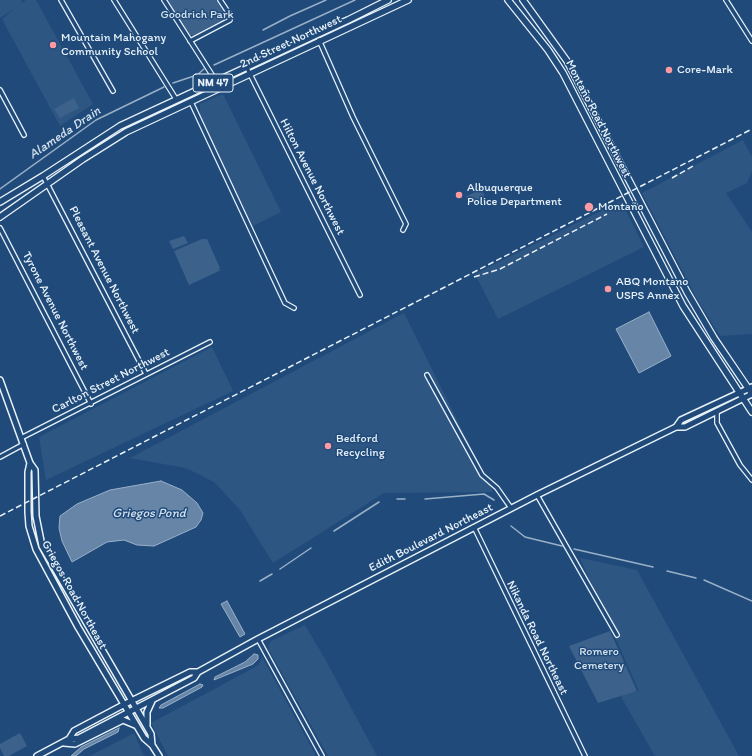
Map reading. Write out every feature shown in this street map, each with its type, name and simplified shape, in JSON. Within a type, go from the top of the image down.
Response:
[{"type":"main road","name":"2nd Street Northwest","points":[[0,202],[44,176],[78,152],[120,126],[176,99],[247,68],[388,0]]},
{"type":"main road","name":"2nd Street Northwest","points":[[0,217],[48,183],[126,132],[408,0]]},
{"type":"main road","name":"Montaño Road Northwest","points":[[508,0],[559,66],[683,306],[752,412]]},
{"type":"main road","name":"Montaño Road Northwest","points":[[523,0],[567,61],[691,300],[750,387],[752,394]]},
{"type":"street","points":[[61,0],[113,91]]},
{"type":"street","points":[[114,0],[176,99]]},
{"type":"street","points":[[164,0],[216,81]]},
{"type":"street","points":[[190,41],[230,20],[230,15],[220,0]]},
{"type":"street","points":[[726,0],[752,41]]},
{"type":"street","points":[[316,35],[353,117],[406,224],[403,230]]},
{"type":"street","name":"Hilton Avenue Northwest","points":[[247,68],[360,295]]},
{"type":"street","points":[[0,90],[24,135]]},
{"type":"street","points":[[191,102],[285,303],[294,308]]},
{"type":"street","name":"Pleasant Avenue Northwest","points":[[44,176],[146,374]]},
{"type":"street","name":"Tyrone Avenue Northwest","points":[[0,228],[91,404]]},
{"type":"street","name":"Carlton Street Northwest","points":[[21,438],[91,404],[210,342]]},
{"type":"street","points":[[427,375],[482,475],[497,488],[511,508]]},
{"type":"street","name":"Griegos Road Northeast","points":[[0,380],[30,463],[35,470],[37,526],[46,554],[147,726]]},
{"type":"street","name":"Edith Boulevard Northeast","points":[[676,427],[681,420],[750,387]]},
{"type":"street","name":"Edith Boulevard Northeast","points":[[69,739],[79,738],[152,700],[194,678],[198,672],[258,639],[511,508],[676,427],[685,427],[752,394]]},
{"type":"street","points":[[717,411],[717,423],[740,465],[752,480]]},
{"type":"street","points":[[0,457],[24,444]]},
{"type":"street","name":"Griegos Road Northeast","points":[[30,463],[28,472],[28,512],[29,526],[36,550],[144,738],[152,744]]},
{"type":"street","points":[[537,495],[617,635]]},
{"type":"street","name":"Nikanda Road Northeast","points":[[474,527],[584,756]]},
{"type":"street","points":[[258,639],[322,756]]},
{"type":"street","name":"Edith Boulevard Northeast","points":[[37,756],[69,739],[74,731],[125,704],[190,672],[198,672]]},
{"type":"street","points":[[152,700],[147,712],[147,726],[151,734],[152,744],[159,756]]},
{"type":"street","points":[[63,743],[75,744],[124,720],[130,721],[137,726]]},
{"type":"shaded area","points":[[0,0],[21,0],[22,3],[26,0],[36,0],[93,104],[60,126],[2,19],[14,9],[0,18]]},
{"type":"shaded area","points":[[223,94],[281,212],[253,226],[200,118],[200,104]]},
{"type":"shaded area","points":[[743,140],[752,157],[752,171],[747,183],[726,193],[752,232],[752,334],[720,336],[697,299],[642,193]]},
{"type":"shaded area","points":[[621,201],[644,247],[498,319],[475,274]]},
{"type":"shaded area","points":[[404,313],[493,492],[384,493],[273,563],[240,510],[214,482],[186,468],[130,458]]},
{"type":"shaded area","points":[[212,347],[233,391],[46,480],[39,437]]},
{"type":"shaded area","points":[[580,558],[637,570],[739,756],[655,756],[620,695],[639,691]]},
{"type":"shaded area","points":[[305,625],[377,756],[328,756],[269,650],[271,641]]},
{"type":"shaded area","points":[[262,657],[316,756],[168,756],[151,723],[259,665]]},
{"type":"shaded area","points":[[134,733],[144,756],[90,756]]},
{"type":"green space","name":"Goodrich Park","points":[[167,0],[216,0],[226,16],[225,19],[194,35],[190,35]]},
{"type":"green space","points":[[74,98],[79,108],[60,118],[54,109]]},
{"type":"green space","points":[[481,189],[485,197],[478,202],[465,197]]},
{"type":"green space","points":[[184,236],[188,243],[173,249],[169,241]]},
{"type":"green space","points":[[202,239],[207,239],[220,268],[218,269],[221,270],[189,285],[174,251]]},
{"type":"green space","name":"Romero Cemetery","points":[[610,631],[637,691],[598,703],[569,646]]},
{"type":"green space","points":[[20,733],[27,746],[9,756],[4,756],[0,748],[0,744]]},
{"type":"water","points":[[649,312],[671,356],[639,373],[616,329]]},
{"type":"water","name":"Griegos Pond","points":[[161,481],[182,490],[197,503],[203,513],[201,520],[196,527],[154,546],[137,545],[124,540],[107,542],[72,562],[62,541],[59,528],[60,516],[77,504],[110,490]]},
{"type":"water","points":[[227,601],[245,634],[240,637],[221,604]]},
{"type":"water","points":[[254,654],[258,655],[258,659],[253,664],[214,680],[215,677],[245,662]]},
{"type":"water","points":[[200,684],[203,685],[202,687],[163,708],[159,708],[161,705]]},
{"type":"water","points":[[119,728],[118,732],[84,749],[76,756],[71,756],[81,747]]},
{"type":"waterway","points":[[263,30],[326,0]]},
{"type":"waterway","name":"Alameda Drain","points":[[214,65],[355,0]]},
{"type":"waterway","name":"Alameda Drain","points":[[173,83],[197,75],[204,69]]},
{"type":"waterway","name":"Alameda Drain","points":[[0,189],[96,120],[164,87]]},
{"type":"waterway","points":[[425,499],[484,494],[494,500]]},
{"type":"waterway","points":[[397,499],[405,499]]},
{"type":"waterway","points":[[334,531],[379,502]]},
{"type":"waterway","points":[[511,526],[525,537],[562,546]]},
{"type":"waterway","points":[[280,569],[311,548]]},
{"type":"waterway","points":[[574,549],[653,567]]},
{"type":"waterway","points":[[667,571],[696,578]]},
{"type":"waterway","points":[[260,581],[272,574]]},
{"type":"waterway","points":[[704,580],[752,601]]},
{"type":"railway","points":[[0,516],[752,129]]},
{"type":"railway","points":[[672,178],[693,166]]},
{"type":"railway","points":[[474,277],[500,269],[607,214]]},
{"type":"place","name":"Mountain Mahogany Community School","points":[[53,45]]},
{"type":"place","name":"Core-Mark","points":[[669,70]]},
{"type":"place","name":"Albuquerque Police Department","points":[[459,195]]},
{"type":"place","name":"Montaño","points":[[589,207]]},
{"type":"place","name":"ABQ Montano USPS Annex","points":[[608,289]]},
{"type":"place","name":"Bedford Recycling","points":[[328,446]]}]
